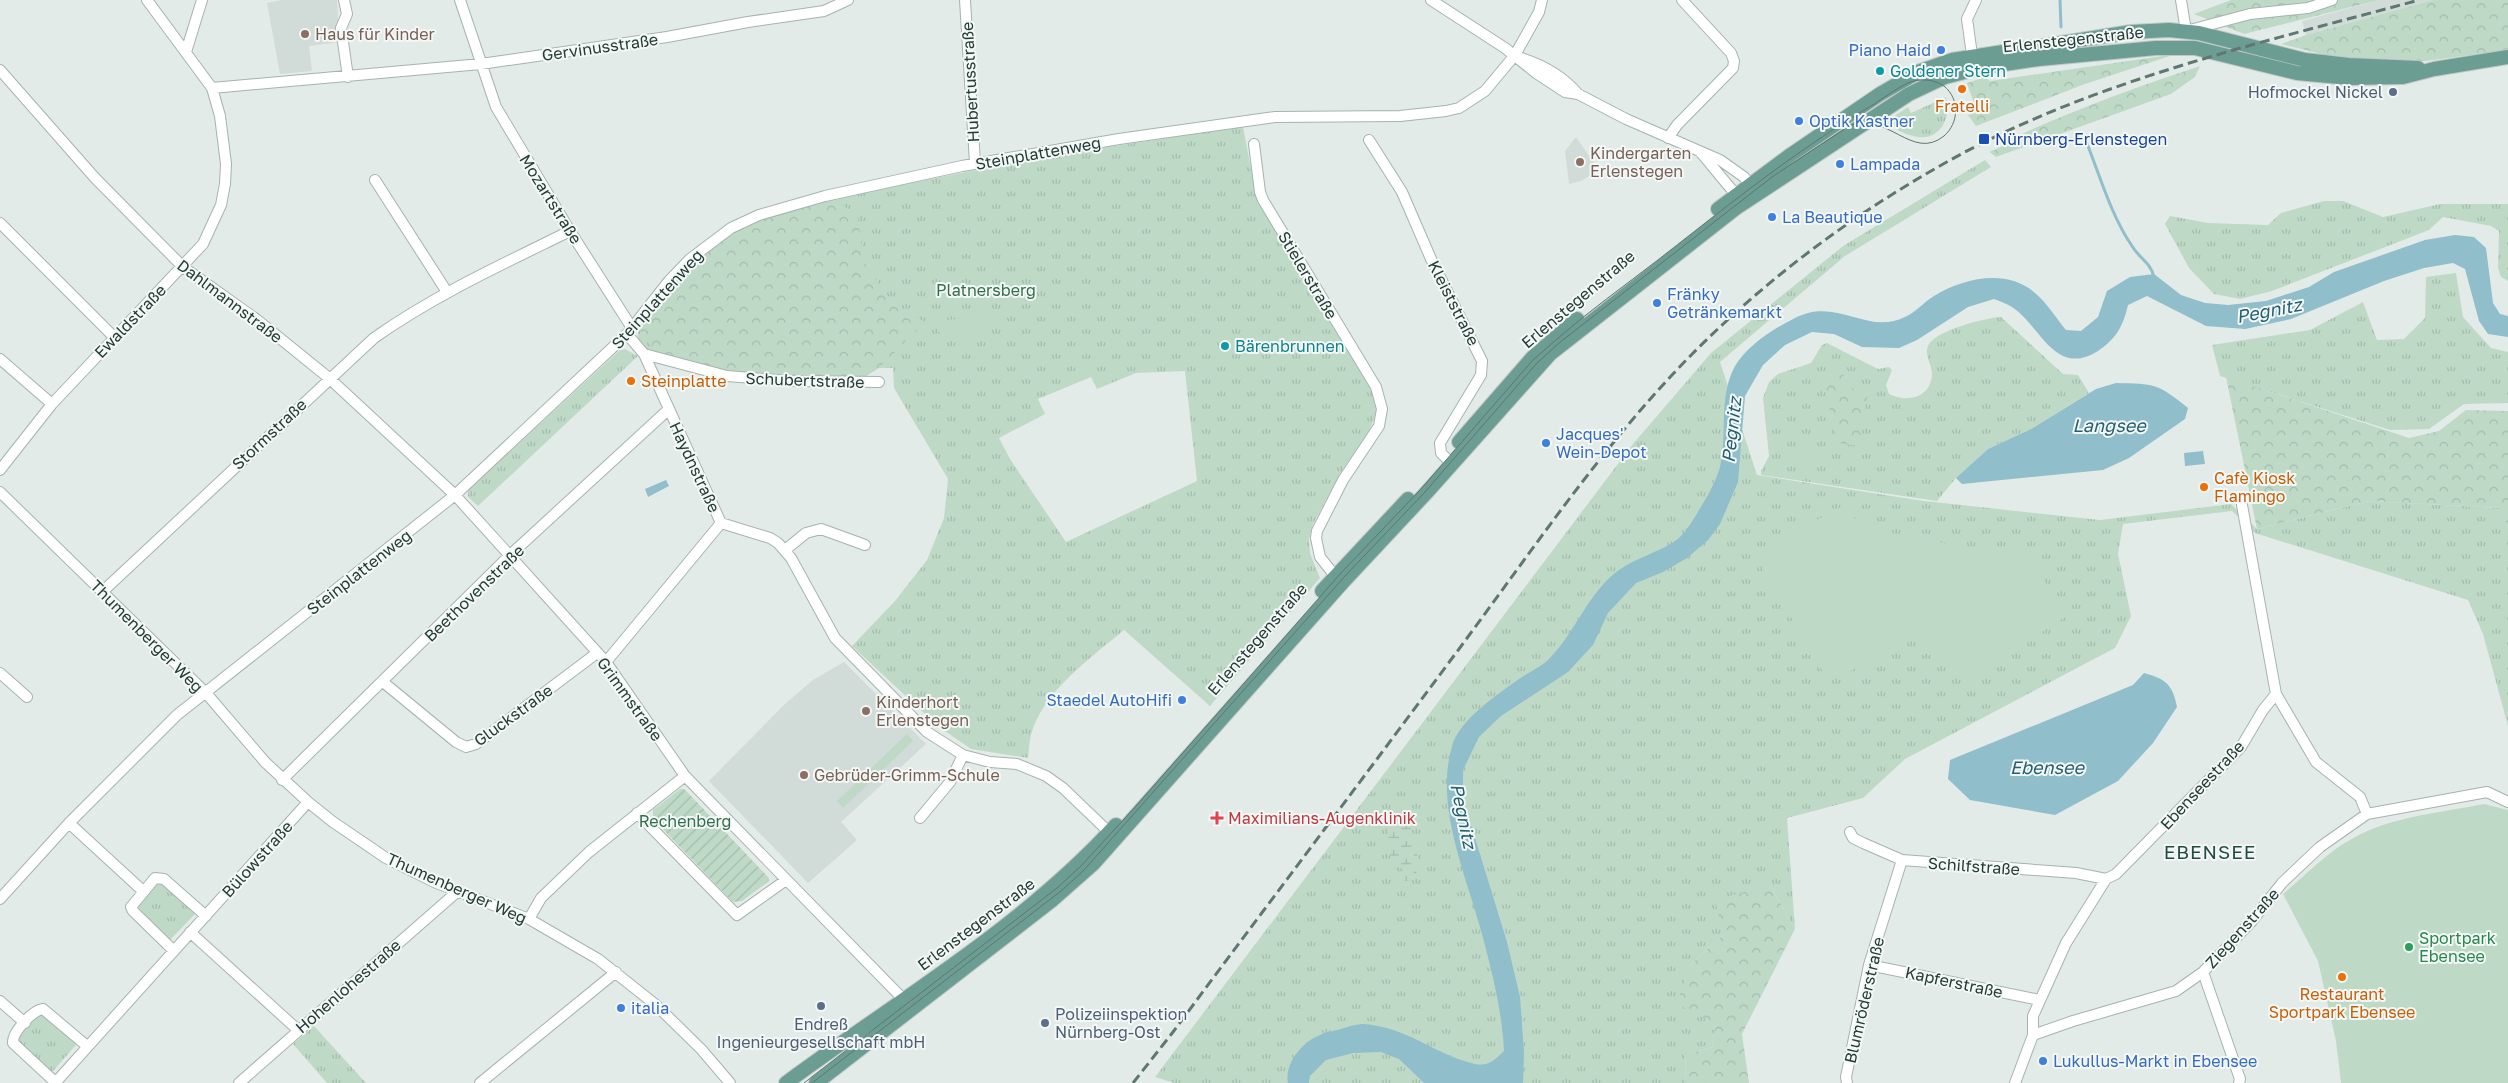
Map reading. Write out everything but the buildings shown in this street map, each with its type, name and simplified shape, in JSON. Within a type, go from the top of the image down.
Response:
[{"type":"main road","name":"Erlenstegenstraße","points":[[1743,198],[1750,185],[1803,154],[1914,91],[1974,63],[2038,53],[2131,32],[2186,31],[2217,37],[2350,71],[2404,77],[2434,69],[2508,57]]},
{"type":"main road","points":[[2184,47],[2186,31]]},
{"type":"main road","name":"Erlenstegenstraße","points":[[2038,53],[2184,47],[2210,50],[2297,73],[2350,71]]},
{"type":"main road","name":"Erlenstegenstraße","points":[[816,1083],[908,1004],[1055,898],[1088,869],[1112,836],[1338,580],[1558,347],[1743,198],[1803,154]]},
{"type":"main road","name":"Erlenstegenstraße","points":[[786,1083],[849,1037],[908,1004]]},
{"type":"street","name":"Ewaldstraße","points":[[0,470],[52,404],[203,244],[213,225],[226,184],[224,142],[220,116],[212,88],[147,0]]},
{"type":"street","points":[[186,52],[202,0]]},
{"type":"street","points":[[344,0],[348,14],[341,28],[348,77]]},
{"type":"street","name":"Mozartstraße","points":[[460,0],[496,107],[630,331]]},
{"type":"street","name":"Gervinusstraße","points":[[212,88],[481,64],[667,38],[748,22],[824,11],[848,0]]},
{"type":"street","name":"Hubertusstraße","points":[[965,0],[975,164]]},
{"type":"street","points":[[1431,0],[1515,55],[1541,65],[1571,85],[1578,94],[1701,153],[1715,156],[1744,177],[1750,185]]},
{"type":"street","name":"Steinplattenweg","points":[[0,900],[69,823],[177,715],[455,496],[630,331],[668,282],[690,259],[731,228],[759,215],[788,206],[975,164],[1119,139],[1276,117],[1400,116],[1446,112],[1459,108],[1484,92],[1515,55],[1539,12],[1542,0]]},
{"type":"street","points":[[1668,138],[1677,125],[1733,68],[1734,61],[1731,53],[1682,0]]},
{"type":"street","points":[[1974,63],[1967,18],[1976,0]]},
{"type":"street","points":[[2181,0],[2186,31],[2250,14],[2308,8],[2332,0]]},
{"type":"street","name":"Dahlmannstraße","points":[[0,70],[94,178],[183,267],[256,319],[329,378],[455,496]]},
{"type":"street","name":"Kleiststraße","points":[[1369,140],[1402,192],[1432,259],[1482,361],[1481,375],[1440,443],[1441,453],[1449,461]]},
{"type":"street","name":"Stielerstraße","points":[[1254,144],[1260,192],[1263,200],[1376,387],[1382,409],[1379,426],[1344,480],[1317,531],[1318,553],[1338,580]]},
{"type":"street","points":[[1701,153],[1743,198]]},
{"type":"street","points":[[375,180],[447,292]]},
{"type":"street","points":[[0,223],[114,337]]},
{"type":"street","name":"Stormstraße","points":[[102,592],[374,338],[408,314],[447,292],[570,231]]},
{"type":"street","name":"Haydnstraße","points":[[606,662],[721,522],[644,354],[630,331]]},
{"type":"street","name":"Schubertstraße","points":[[644,354],[727,376],[789,381],[879,382]]},
{"type":"street","points":[[0,359],[52,404]]},
{"type":"street","name":"Beethovenstraße","points":[[282,780],[510,556],[669,409]]},
{"type":"street","name":"Thumenberger Weg","points":[[0,492],[206,693],[282,780],[308,802],[386,858],[458,891],[529,919],[563,937],[616,972],[656,1005],[701,1049],[730,1083]]},
{"type":"street","name":"Grimmstraße","points":[[455,496],[606,662],[685,776],[908,1004]]},
{"type":"street","points":[[2242,505],[2276,694],[2316,762],[2360,797],[2367,814]]},
{"type":"street","points":[[721,522],[770,538],[785,550],[797,568],[824,621],[846,651],[926,732],[962,755],[990,762],[1018,764],[1037,771],[1062,788],[1112,836]]},
{"type":"street","points":[[785,550],[806,533],[820,529],[865,545]]},
{"type":"street","name":"Gluckstraße","points":[[383,682],[456,742],[466,747],[476,744],[597,653]]},
{"type":"street","points":[[0,673],[27,696]]},
{"type":"street","name":"Ebenseestraße","points":[[2033,1035],[2033,1016],[2066,943],[2106,880],[2116,874],[2241,747],[2263,710],[2276,694]]},
{"type":"street","points":[[920,818],[950,782],[962,755]]},
{"type":"street","points":[[529,919],[541,898],[589,852],[637,812],[685,776]]},
{"type":"street","name":"Ziegenstraße","points":[[2033,1035],[2073,1021],[2176,991],[2203,972],[2252,921],[2288,878],[2320,847],[2367,814],[2487,792],[2508,802]]},
{"type":"street","name":"Bülowstraße","points":[[88,1046],[43,1009],[36,1011],[25,1023],[13,1037],[12,1043],[55,1083],[308,802]]},
{"type":"street","points":[[637,812],[737,915],[786,880]]},
{"type":"street","points":[[69,823],[144,891]]},
{"type":"street","name":"Schilfstraße","points":[[1850,832],[1853,838],[1902,860],[2076,873],[2106,880]]},
{"type":"street","name":"Blumröderstraße","points":[[1847,1083],[1846,1078],[1869,965],[1902,860]]},
{"type":"street","points":[[173,950],[133,911],[133,903],[155,878],[160,877],[206,916]]},
{"type":"street","name":"Hohenlohestraße","points":[[239,1083],[458,891]]},
{"type":"street","points":[[190,932],[298,1030]]},
{"type":"street","name":"Kapferstraße","points":[[1869,965],[2040,1000]]},
{"type":"street","points":[[480,1083],[616,972]]},
{"type":"street","points":[[2203,972],[2240,1079],[2239,1083]]},
{"type":"street","points":[[0,1001],[25,1023]]},
{"type":"street","points":[[2015,1083],[2033,1035]]},
{"type":"shaded area","name":"Haus für Kinder","points":[[282,0],[337,0],[339,42],[309,46],[312,71],[280,74],[267,3]]},
{"type":"shaded area","points":[[2379,0],[2433,0],[2306,35],[2302,21]]},
{"type":"shaded area","name":"Kindergarten Erlenstegen","points":[[1576,137],[1599,170],[1581,181],[1569,184],[1565,151]]},
{"type":"shaded area","name":"Gebrüder-Grimm-Schule","points":[[844,662],[926,744],[841,822],[857,840],[808,883],[709,781],[785,704],[813,680]]},
{"type":"green space","points":[[2231,0],[2379,0],[2244,34],[2194,14]]},
{"type":"green space","points":[[2433,0],[2508,0],[2508,50],[2426,61],[2382,61],[2334,57],[2281,44],[2306,35]]},
{"type":"green space","points":[[2176,54],[2085,84],[1976,126],[1968,115],[1977,112],[1967,83],[1985,77],[1990,81]]},
{"type":"green space","points":[[2200,66],[2195,77],[2171,94],[1996,157],[1990,152],[2007,144],[2006,141],[2077,110]]},
{"type":"green space","points":[[1946,97],[1947,113],[1945,121],[1936,133],[1930,136],[1909,135],[1885,122],[1908,107],[1911,113]]},
{"type":"green space","name":"Platnersberg","points":[[1243,127],[1255,190],[1375,397],[1376,414],[1369,431],[1341,472],[1313,524],[1309,539],[1310,553],[1320,578],[1210,706],[1124,630],[1070,676],[1046,704],[1037,719],[1031,735],[1028,758],[971,749],[939,727],[852,646],[895,601],[927,560],[944,518],[948,479],[894,388],[893,368],[879,368],[862,378],[765,375],[646,349],[638,340],[638,327],[834,198],[1047,156]],"holes":[[[1185,371],[1197,481],[1066,542],[1010,459],[999,438],[1045,414],[1038,399],[1091,377],[1097,389],[1136,373]]]},
{"type":"green space","points":[[1985,160],[1991,167],[1845,256],[1720,362],[1757,475],[1924,501],[2100,520],[2231,504],[2257,529],[2369,501],[2500,508],[2508,526],[2508,726],[2483,634],[2468,600],[2255,533],[2232,511],[2123,524],[2118,554],[2131,616],[2115,648],[1905,759],[1863,798],[1787,818],[1795,929],[1770,885],[1723,935],[1689,966],[1715,1024],[1712,1047],[1685,1055],[1686,1083],[1174,1083],[1155,1077],[1633,444],[1711,353],[1843,246]]},
{"type":"green space","points":[[834,198],[858,218],[864,262],[893,304],[925,322],[879,368],[862,378],[729,372],[657,353],[638,328],[674,278],[720,239],[767,216]]},
{"type":"green space","points":[[2324,201],[2343,201],[2383,217],[2440,204],[2508,204],[2508,281],[2501,277],[2498,268],[2499,231],[2491,226],[2443,217],[2429,230],[2272,291],[2240,299],[2214,294],[2189,268],[2165,224],[2170,216],[2208,223],[2268,225],[2281,213]]},
{"type":"green space","points":[[2456,273],[2463,317],[2491,348],[2508,352],[2508,403],[2464,404],[2429,429],[2390,430],[2220,376],[2212,345],[2310,330],[2363,302],[2377,340],[2404,339],[2425,318],[2426,277]]},
{"type":"green space","points":[[985,316],[987,334],[940,338],[938,321]]},
{"type":"green space","points":[[2001,317],[2063,374],[2078,375],[2089,393],[2031,429],[1988,449],[1956,478],[1937,501],[1761,475],[1761,471],[1769,456],[1763,398],[1769,382],[1778,374],[1811,363],[1822,345],[1827,343],[1878,369],[1889,367],[1892,370],[1886,385],[1889,394],[1896,397],[1910,398],[1923,393],[1931,382],[1932,370],[1927,355],[1927,348],[1934,339],[1962,326]]},
{"type":"green space","points":[[625,349],[638,356],[478,506],[468,497],[468,490],[620,350]]},
{"type":"green space","points":[[1840,369],[1851,388],[1868,392],[1859,446],[1838,443],[1826,394],[1831,370]]},
{"type":"green space","points":[[2226,377],[2409,438],[2439,431],[2466,410],[2508,411],[2508,526],[2499,508],[2369,501],[2257,529]]},
{"type":"green space","points":[[1802,450],[1829,454],[1827,467],[1800,463]]},
{"type":"green space","points":[[1841,507],[1866,528],[2005,555],[2025,548],[2065,617],[1966,681],[1954,678],[1929,639],[1917,636],[1829,682],[1754,554]]},
{"type":"green space","points":[[907,734],[913,741],[843,808],[837,801]]},
{"type":"green space","name":"Rechenberg","points":[[680,789],[684,789],[769,878],[769,881],[742,901],[733,902],[653,819],[653,810]]},
{"type":"green space","name":"Sportpark Ebensee","points":[[2484,804],[2508,810],[2508,1083],[2341,1083],[2336,1041],[2318,961],[2283,894],[2336,849],[2369,830],[2418,816]]},
{"type":"green space","points":[[1399,816],[1408,820],[1417,850],[1418,866],[1413,880],[1405,881],[1404,872],[1387,850],[1389,824]]},
{"type":"green space","points":[[163,884],[193,909],[195,914],[169,941],[139,910],[138,906],[153,885]]},
{"type":"green space","points":[[1770,885],[1795,929],[1742,1034],[1749,1083],[1686,1083],[1685,1055],[1712,1047],[1715,1024],[1677,1004],[1689,966],[1723,935],[1715,900]]},
{"type":"green space","points":[[43,1013],[76,1042],[76,1045],[53,1071],[49,1071],[16,1041],[16,1038],[37,1014]]},
{"type":"green space","points":[[314,1026],[366,1083],[327,1083],[293,1044]]},
{"type":"water","name":"Pegnitz","points":[[2455,235],[2474,237],[2486,248],[2493,303],[2500,314],[2508,316],[2508,337],[2488,334],[2479,321],[2465,269],[2453,263],[2424,268],[2384,281],[2291,319],[2245,329],[2206,326],[2147,296],[2128,305],[2124,319],[2115,336],[2098,351],[2083,358],[2070,358],[2060,354],[2050,346],[2022,315],[2012,307],[1994,299],[1968,307],[1917,340],[1899,348],[1862,347],[1834,334],[1812,332],[1785,345],[1763,365],[1745,396],[1738,482],[1720,524],[1708,540],[1687,558],[1663,572],[1636,583],[1608,613],[1593,645],[1568,672],[1501,716],[1479,737],[1463,770],[1463,799],[1507,942],[1520,997],[1524,1052],[1523,1083],[1424,1083],[1399,1059],[1381,1052],[1353,1053],[1326,1060],[1310,1076],[1309,1083],[1288,1083],[1287,1078],[1291,1063],[1303,1046],[1323,1034],[1353,1025],[1363,1024],[1394,1030],[1461,1060],[1480,1065],[1495,1059],[1504,1051],[1501,1020],[1492,973],[1449,814],[1448,768],[1452,746],[1462,727],[1480,708],[1549,659],[1608,579],[1626,565],[1671,544],[1687,529],[1711,489],[1720,467],[1725,403],[1730,378],[1735,366],[1747,351],[1770,332],[1810,312],[1825,311],[1865,320],[1891,322],[1909,315],[1930,298],[1958,284],[1985,278],[2011,280],[2024,285],[2044,301],[2066,330],[2081,331],[2098,317],[2107,291],[2130,277],[2154,274],[2181,295],[2205,303],[2228,305],[2266,301],[2309,287],[2334,272],[2425,240]]},
{"type":"water","name":"Langsee","points":[[2116,383],[2148,385],[2162,389],[2188,408],[2185,419],[2129,458],[2103,470],[1962,484],[1956,478],[1988,449],[2031,429],[2096,389]]},
{"type":"water","points":[[2203,451],[2205,464],[2185,466],[2184,453]]},
{"type":"water","points":[[666,480],[669,486],[648,497],[645,489]]},
{"type":"water","name":"Ebensee","points":[[2144,673],[2158,678],[2171,688],[2177,707],[2153,743],[2118,781],[2055,815],[1970,800],[1948,779],[1950,760],[2133,685]]},
{"type":"waterway","points":[[2060,0],[2061,27]]},
{"type":"waterway","points":[[2084,136],[2117,220],[2135,250],[2148,264],[2154,277]]},
{"type":"tram line","points":[[804,1083],[1057,888],[1081,866],[1341,573],[1420,490],[1533,360],[1557,339],[1768,175],[1849,119],[1913,81],[1927,80],[1936,82],[1949,91],[1953,97],[1956,111],[1953,125],[1944,136],[1932,142],[1921,143],[1875,124],[1863,123],[1849,126],[1772,177],[1559,343],[1536,364],[1425,492],[1345,576],[1084,870],[1061,891],[812,1083]]},
{"type":"railway","points":[[1133,1083],[1381,754],[1557,515],[1613,443],[1672,375],[1704,342],[1773,280],[1847,224],[1885,199],[1965,152],[2019,126],[2130,82],[2245,47],[2419,0]]},
{"type":"place","name":"Haus für Kinder","points":[[305,34]]},
{"type":"place","name":"Piano Haid","points":[[1941,50]]},
{"type":"place","name":"Goldener Stern","points":[[1880,71]]},
{"type":"place","name":"Fratelli","points":[[1962,89]]},
{"type":"place","name":"Hofmockel Nickel","points":[[2393,92]]},
{"type":"place","name":"Optik Kastner","points":[[1799,121]]},
{"type":"place","name":"Nürnberg-Erlenstegen","points":[[1984,139]]},
{"type":"place","name":"Kindergarten Erlenstegen","points":[[1580,162]]},
{"type":"place","name":"Lampada","points":[[1840,164]]},
{"type":"place","name":"La Beautique","points":[[1772,217]]},
{"type":"place","name":"Fränky Getränkemarkt","points":[[1657,303]]},
{"type":"place","name":"Bärenbrunnen","points":[[1225,346]]},
{"type":"place","name":"Steinplatte","points":[[631,381]]},
{"type":"place","name":"Jacques' Wein-Depot","points":[[1546,443]]},
{"type":"place","name":"Cafè Kiosk Flamingo","points":[[2204,487]]},
{"type":"place","name":"Staedel AutoHifi","points":[[1182,700]]},
{"type":"place","name":"Kinderhort Erlenstegen","points":[[866,711]]},
{"type":"place","name":"Gebrüder-Grimm-Schule","points":[[804,775]]},
{"type":"place","name":"Maximilians-Augenklinik","points":[[1217,818]]},
{"type":"place","name":"Sportpark Ebensee","points":[[2409,947]]},
{"type":"place","name":"Restaurant Sportpark Ebensee","points":[[2342,977]]},
{"type":"place","name":"Endreß Ingenieurgesellschaft mbH","points":[[821,1006]]},
{"type":"place","name":"italia","points":[[621,1008]]},
{"type":"place","name":"Polizeiinspektion Nürnberg-Ost","points":[[1045,1023]]},
{"type":"place","name":"Lukullus-Markt in Ebensee","points":[[2043,1061]]},
{"type":"district","name":"EBENSEE","points":[[2210,852]]}]
